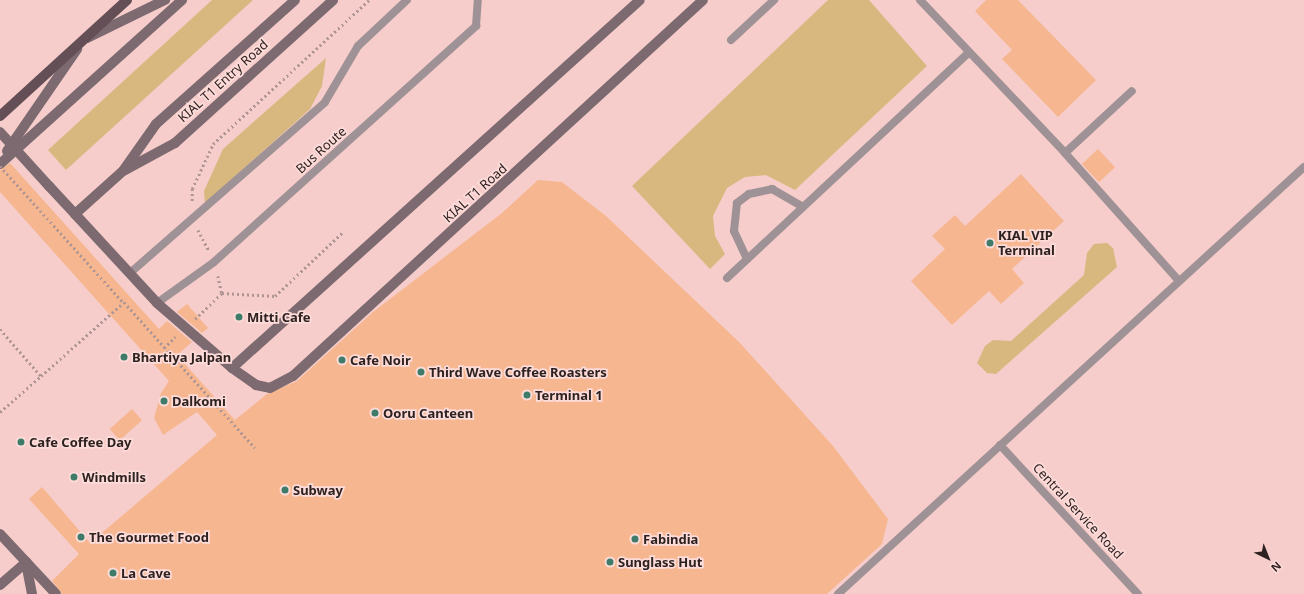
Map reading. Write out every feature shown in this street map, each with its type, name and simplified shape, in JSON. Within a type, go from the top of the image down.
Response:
[{"type":"main road","points":[[0,116],[127,0]]},
{"type":"main road","points":[[0,161],[82,40],[165,0]]},
{"type":"main road","points":[[0,165],[182,0]]},
{"type":"main road","name":"KIAL T1 Entry Road","points":[[124,171],[156,124],[295,0]]},
{"type":"main road","name":"KIAL T1 Entry Road","points":[[75,214],[124,171],[175,143],[333,0]]},
{"type":"main road","points":[[0,132],[157,303],[232,368],[640,0]]},
{"type":"main road","name":"KIAL T1 Road","points":[[232,368],[256,385],[270,388],[293,376],[703,0]]},
{"type":"main road","points":[[0,534],[56,594]]},
{"type":"main road","points":[[0,585],[26,562]]},
{"type":"main road","points":[[26,562],[32,594]]},
{"type":"lane","points":[[130,273],[193,221],[324,102],[358,46],[407,0]]},
{"type":"lane","name":"Bus Route","points":[[157,303],[214,262],[476,26],[478,0]]},
{"type":"lane","points":[[731,40],[774,0]]},
{"type":"lane","points":[[920,0],[1065,154],[1179,281]]},
{"type":"lane","points":[[727,278],[969,52]]},
{"type":"lane","points":[[1065,154],[1132,90]]},
{"type":"lane","points":[[838,594],[1304,167]]},
{"type":"lane","points":[[747,259],[734,231],[737,203],[749,194],[772,189],[802,207]]},
{"type":"lane","name":"Central Service Road","points":[[1000,445],[1138,594]]},
{"type":"path","points":[[222,293],[214,262],[193,221],[192,189],[213,144],[369,0]]},
{"type":"path","points":[[0,165],[123,302]]},
{"type":"path","points":[[164,348],[222,293],[275,296],[343,232]]},
{"type":"path","points":[[0,412],[124,302],[255,448]]},
{"type":"path","points":[[0,329],[41,376]]},
{"type":"shaded area","points":[[0,0],[1304,0],[1304,594],[0,594]]},
{"type":"shaded area","points":[[212,0],[253,0],[66,170],[48,150]]},
{"type":"shaded area","points":[[828,0],[869,0],[927,66],[795,190],[766,175],[745,177],[727,188],[713,216],[715,236],[725,254],[710,269],[632,186]]},
{"type":"shaded area","points":[[326,58],[322,86],[310,109],[205,203],[204,191],[223,149]]},
{"type":"shaded area","points":[[1107,243],[1113,248],[1117,267],[996,374],[987,373],[977,363],[985,346],[993,340],[1011,341],[1084,275],[1087,253],[1094,244]]},
{"type":"building","points":[[986,0],[1018,0],[1096,80],[1058,117],[1002,59],[1012,50],[975,11]]},
{"type":"building","points":[[1098,149],[1115,167],[1099,182],[1082,164]]},
{"type":"building","name":"Terminal 1","points":[[10,163],[159,329],[167,321],[192,342],[177,355],[235,420],[267,394],[297,381],[373,312],[502,213],[538,180],[562,182],[606,216],[740,343],[833,446],[888,519],[882,544],[827,594],[62,594],[52,581],[79,554],[29,499],[42,487],[90,543],[217,435],[197,412],[163,435],[154,418],[161,393],[169,381],[0,192],[0,170]]},
{"type":"building","name":"KIAL VIP Terminal","points":[[1021,174],[1064,221],[1012,269],[1024,283],[1001,304],[989,291],[952,325],[911,281],[945,249],[932,236],[955,215],[965,226]]},
{"type":"building","points":[[187,304],[208,328],[202,333],[177,312]]},
{"type":"building","points":[[132,409],[142,420],[120,440],[110,429]]},
{"type":"place","name":"KIAL VIP Terminal","points":[[990,243]]},
{"type":"place","name":"Mitti Cafe","points":[[239,317]]},
{"type":"place","name":"Bhartiya Jalpan","points":[[124,357]]},
{"type":"place","name":"Cafe Noir","points":[[342,360]]},
{"type":"place","name":"Third Wave Coffee Roasters","points":[[421,372]]},
{"type":"place","name":"Terminal 1","points":[[527,395]]},
{"type":"place","name":"Dalkomi","points":[[164,401]]},
{"type":"place","name":"Ooru Canteen","points":[[375,413]]},
{"type":"place","name":"Cafe Coffee Day","points":[[21,442]]},
{"type":"place","name":"Windmills","points":[[74,477]]},
{"type":"place","name":"Subway","points":[[285,490]]},
{"type":"place","name":"The Gourmet Food","points":[[81,537]]},
{"type":"place","name":"Fabindia","points":[[635,539]]},
{"type":"place","name":"Sunglass Hut","points":[[610,562]]},
{"type":"place","name":"La Cave","points":[[113,573]]}]
